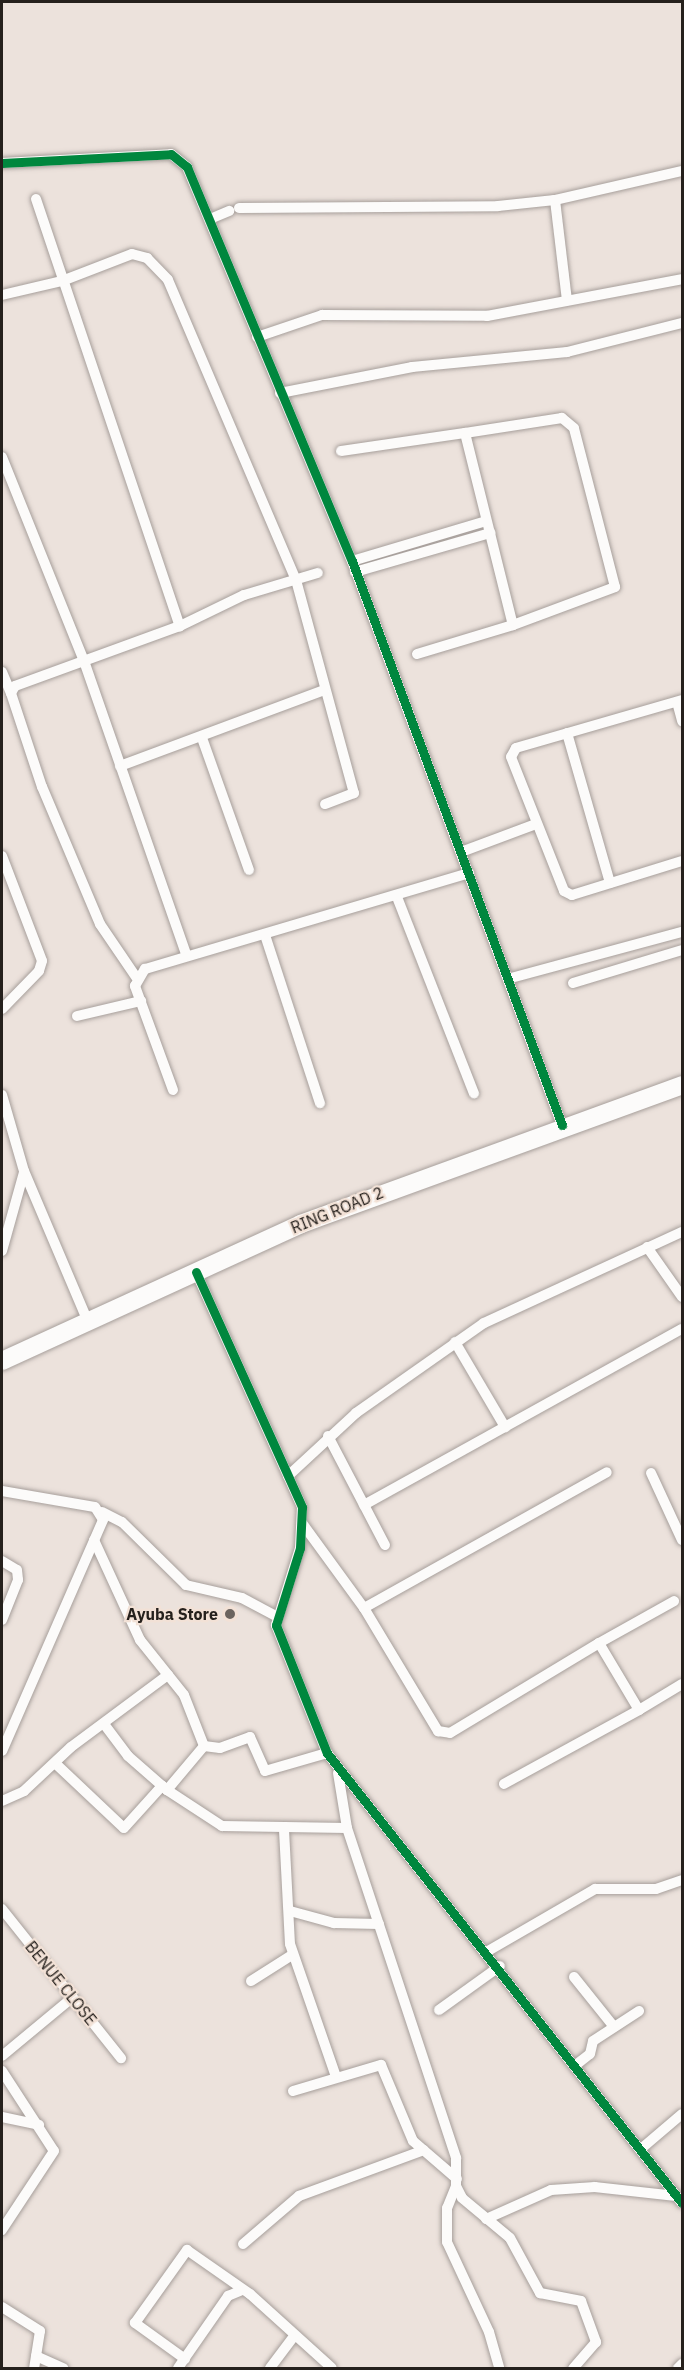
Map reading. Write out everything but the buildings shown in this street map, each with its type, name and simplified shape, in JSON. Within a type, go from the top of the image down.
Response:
[{"type":"main road","name":"RING ROAD 2","points":[[2,1361],[89,1324],[301,1224],[562,1125],[682,1085]]},
{"type":"street","points":[[2,163],[171,154],[187,167],[352,561],[469,873],[511,978],[562,1125]]},
{"type":"street","points":[[210,219],[234,209],[372,210],[555,200],[682,171]]},
{"type":"street","points":[[36,199],[180,626]]},
{"type":"street","points":[[555,200],[567,300]]},
{"type":"street","points":[[2,295],[62,281],[132,254],[147,258],[164,274],[296,580],[324,690],[354,793],[325,804]]},
{"type":"street","points":[[257,337],[322,315],[452,319],[682,279]]},
{"type":"street","points":[[280,393],[412,367],[567,352],[682,322]]},
{"type":"street","points":[[340,451],[562,418],[571,424],[616,583],[610,592],[417,654]]},
{"type":"street","points":[[465,433],[513,625]]},
{"type":"street","points":[[2,457],[84,661],[186,956]]},
{"type":"street","points":[[352,561],[486,521]]},
{"type":"street","points":[[355,572],[490,533]]},
{"type":"street","points":[[11,693],[15,686],[180,626],[244,595],[318,573]]},
{"type":"street","points":[[2,672],[42,787],[100,924],[136,977],[141,1001],[173,1089]]},
{"type":"street","points":[[120,766],[202,738],[324,690]]},
{"type":"street","points":[[682,721],[680,701],[516,748],[511,757],[564,891],[572,895],[682,861]]},
{"type":"street","points":[[567,733],[610,883]]},
{"type":"street","points":[[202,738],[249,870]]},
{"type":"street","points":[[461,852],[536,824]]},
{"type":"street","points":[[2,856],[42,961],[39,971],[2,1009]]},
{"type":"street","points":[[136,977],[186,956],[397,897],[469,873]]},
{"type":"street","points":[[397,897],[474,1093]]},
{"type":"street","points":[[511,978],[682,932]]},
{"type":"street","points":[[265,935],[320,1103]]},
{"type":"street","points":[[573,982],[682,950]]},
{"type":"street","points":[[77,1017],[141,1001]]},
{"type":"street","points":[[2,1095],[24,1172],[89,1324]]},
{"type":"street","points":[[2,1251],[24,1172]]},
{"type":"street","points":[[288,1476],[328,1436],[455,1342],[647,1246],[682,1232]]},
{"type":"street","points":[[647,1246],[682,1297]]},
{"type":"street","points":[[196,1272],[302,1507],[302,1523],[293,1576],[276,1616]]},
{"type":"street","points":[[364,1505],[682,1329]]},
{"type":"street","points":[[455,1342],[505,1427]]},
{"type":"street","points":[[328,1436],[385,1545]]},
{"type":"street","points":[[364,1608],[607,1472]]},
{"type":"street","points":[[651,1473],[678,1519],[682,1540]]},
{"type":"street","points":[[2,1491],[102,1512],[122,1522],[186,1585],[242,1598],[276,1616],[327,1753],[338,1772],[500,1966],[577,2064],[612,2117],[642,2148],[679,2200]]},
{"type":"street","points":[[2,1751],[94,1540],[102,1512]]},
{"type":"street","points":[[302,1523],[364,1608],[438,1731],[450,1733],[599,1643],[674,1601]]},
{"type":"street","points":[[94,1540],[140,1640],[184,1695],[204,1746]]},
{"type":"street","points":[[2,1561],[17,1570],[18,1580],[2,1620]]},
{"type":"street","points":[[599,1643],[639,1710]]},
{"type":"street","points":[[2,1801],[24,1791],[104,1724],[168,1675]]},
{"type":"street","points":[[504,1784],[682,1684]]},
{"type":"street","points":[[104,1724],[164,1788],[222,1826],[284,1830],[348,1828]]},
{"type":"street","points":[[204,1746],[220,1748],[250,1737],[265,1771],[327,1753]]},
{"type":"street","points":[[56,1764],[124,1828],[204,1746]]},
{"type":"street","points":[[338,1772],[348,1828],[456,2158],[457,2182],[447,2208],[447,2242],[489,2332],[499,2368]]},
{"type":"street","points":[[284,1830],[292,1955],[336,2078]]},
{"type":"street","points":[[488,1951],[595,1888],[656,1889],[682,1880]]},
{"type":"street","name":"BENUE CLOSE","points":[[2,1909],[121,2058]]},
{"type":"street","points":[[290,1911],[334,1923],[379,1924]]},
{"type":"street","points":[[251,1981],[292,1955]]},
{"type":"street","points":[[439,2010],[500,1966]]},
{"type":"street","points":[[574,1977],[614,2027]]},
{"type":"street","points":[[2,2056],[73,1997]]},
{"type":"street","points":[[577,2064],[590,2054],[593,2041],[639,2012]]},
{"type":"street","points":[[293,2091],[373,2066],[385,2068],[411,2139],[457,2182],[486,2219],[510,2238],[546,2298],[581,2301],[596,2342],[573,2368]]},
{"type":"street","points":[[2,2071],[39,2125],[53,2158],[6,2215],[2,2230]]},
{"type":"street","points":[[642,2148],[682,2114]]},
{"type":"street","points":[[2,2117],[39,2125]]},
{"type":"street","points":[[243,2244],[299,2196],[424,2150]]},
{"type":"street","points":[[486,2219],[551,2190],[595,2187],[679,2200]]},
{"type":"street","points":[[240,2291],[228,2296],[182,2364],[135,2323],[180,2252],[187,2250],[240,2291],[332,2368]]},
{"type":"street","points":[[2,2307],[40,2331],[34,2368]]},
{"type":"street","points":[[270,2368],[294,2336]]},
{"type":"street","points":[[36,2356],[63,2368]]},
{"type":"street","points":[[678,2368],[682,2364]]},
{"type":"cycle path","points":[[2,163],[171,154],[187,167],[352,561],[562,1125]]},
{"type":"cycle path","points":[[196,1272],[302,1507],[300,1548],[276,1625],[327,1753],[682,2203]]},
{"type":"place","name":"Ayuba Store","points":[[230,1614]]}]
